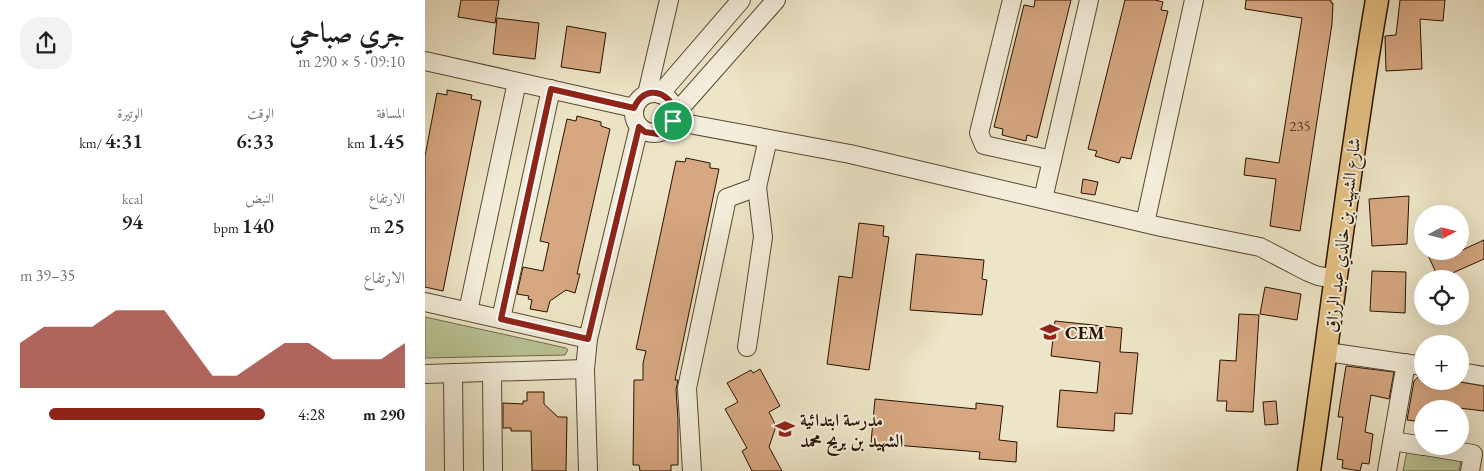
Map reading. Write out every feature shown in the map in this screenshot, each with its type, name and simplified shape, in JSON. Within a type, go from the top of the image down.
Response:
[{"type":"main road","name":"شارع الشهيد بن خالدي عبد الرزاق","points":[[1309,471],[1337,279],[1360,97],[1377,0]]},
{"type":"street","points":[[654,94],[669,0]]},
{"type":"street","points":[[741,0],[654,94],[637,102],[633,115],[639,127],[645,132],[658,134],[665,131],[674,117],[776,0]]},
{"type":"street","points":[[1012,0],[979,133],[984,144],[1052,160]]},
{"type":"street","points":[[1043,199],[1089,0]]},
{"type":"street","points":[[1145,223],[1194,0]]},
{"type":"street","points":[[425,62],[634,108]]},
{"type":"street","points":[[468,312],[517,82]]},
{"type":"street","points":[[501,319],[551,89]]},
{"type":"street","points":[[654,94],[671,101],[674,117]]},
{"type":"street","points":[[674,117],[768,139],[850,154],[1145,223],[1260,247],[1308,272],[1318,276],[1337,279]]},
{"type":"street","points":[[588,471],[585,369],[588,339],[639,127]]},
{"type":"street","points":[[747,347],[763,237],[757,187],[768,139]]},
{"type":"street","points":[[692,471],[687,388],[727,198],[757,187]]},
{"type":"street","points":[[425,302],[588,339]]},
{"type":"street","points":[[1327,352],[1414,364],[1393,441],[1387,471]]},
{"type":"street","points":[[425,374],[585,369]]},
{"type":"street","points":[[492,372],[493,471]]},
{"type":"street","points":[[453,373],[454,471]]},
{"type":"street","points":[[1469,374],[1484,376]]},
{"type":"street","points":[[1393,441],[1414,444]]},
{"type":"street","points":[[1469,453],[1473,454],[1470,471]]},
{"type":"green space","points":[[425,317],[568,350],[565,355],[425,358]]},
{"type":"green space","points":[[1407,451],[1414,452],[1414,455],[1429,455],[1461,461],[1459,471],[1403,471]]},
{"type":"building","points":[[461,0],[499,0],[495,23],[458,17]]},
{"type":"building","points":[[1035,0],[1071,0],[1037,138],[1027,135],[1026,141],[1002,135],[1003,129],[994,127],[1024,5],[1034,7]]},
{"type":"building","points":[[1125,0],[1155,0],[1163,2],[1161,10],[1168,11],[1131,159],[1121,157],[1119,163],[1095,156],[1097,151],[1088,149]]},
{"type":"building","points":[[1246,0],[1331,0],[1331,3],[1333,3],[1332,24],[1300,231],[1270,226],[1276,179],[1244,175],[1246,158],[1279,163],[1302,18],[1245,9]]},
{"type":"building","points":[[1400,0],[1445,0],[1443,21],[1420,19],[1422,69],[1386,71],[1385,36],[1396,35]]},
{"type":"building","points":[[497,18],[539,23],[535,59],[493,54]]},
{"type":"building","points":[[567,26],[606,33],[600,73],[561,67]]},
{"type":"building","points":[[447,90],[472,95],[471,99],[481,101],[443,291],[425,287],[425,156],[437,93],[447,95]]},
{"type":"building","points":[[577,116],[601,122],[601,126],[610,129],[577,274],[580,274],[575,293],[566,290],[550,301],[547,312],[530,309],[532,300],[528,299],[529,296],[517,294],[523,267],[543,271],[549,243],[540,241],[567,119],[576,121]]},
{"type":"building","points":[[686,158],[710,163],[710,168],[719,169],[675,380],[678,380],[676,389],[678,465],[671,465],[671,471],[640,471],[639,465],[633,465],[634,380],[643,380],[643,363],[646,351],[636,349],[676,161],[685,162]]},
{"type":"building","points":[[1083,179],[1098,182],[1095,195],[1081,193]]},
{"type":"building","points":[[1409,196],[1407,244],[1372,246],[1369,199]]},
{"type":"building","points":[[859,223],[884,226],[883,236],[889,237],[869,370],[827,364],[839,276],[852,278]]},
{"type":"building","points":[[1484,240],[1484,259],[1459,270],[1435,270],[1430,260],[1469,260],[1469,247]]},
{"type":"building","points":[[916,254],[984,260],[982,279],[987,280],[982,315],[910,310]]},
{"type":"building","points":[[1372,271],[1406,272],[1405,313],[1370,311]]},
{"type":"building","points":[[1265,287],[1301,294],[1297,320],[1260,314]]},
{"type":"building","points":[[1239,314],[1259,315],[1253,412],[1226,411],[1227,401],[1217,401],[1220,360],[1236,361]]},
{"type":"building","points":[[1055,321],[1122,328],[1120,352],[1138,353],[1132,414],[1115,413],[1114,431],[1057,427],[1060,390],[1097,393],[1100,362],[1051,356]]},
{"type":"building","points":[[1346,366],[1394,372],[1389,399],[1371,395],[1365,432],[1373,434],[1369,464],[1362,463],[1360,471],[1342,468],[1343,460],[1337,459],[1343,417],[1338,417]]},
{"type":"building","points":[[760,369],[780,406],[769,412],[776,426],[769,447],[782,471],[752,471],[742,451],[747,448],[725,409],[738,402],[727,383],[751,370],[753,373]]},
{"type":"building","points":[[1414,381],[1414,390],[1469,390],[1469,384],[1484,386],[1484,411],[1469,409],[1469,400],[1414,400],[1414,421],[1407,420]]},
{"type":"building","points":[[527,392],[544,392],[544,404],[558,417],[567,417],[566,471],[532,471],[531,431],[511,431],[511,428],[503,428],[503,403],[523,404],[523,401],[527,401]]},
{"type":"building","points":[[875,399],[976,409],[976,403],[1003,406],[999,440],[1017,442],[1016,462],[979,459],[980,452],[871,443]]},
{"type":"building","points":[[1276,401],[1278,424],[1265,425],[1263,402]]},
{"type":"place","name":"CEM","points":[[1050,332]]},
{"type":"place","name":"مدرسة ابتدائية الشهيد بن بريح محمد","points":[[785,429]]},
{"type":"route","points":[[551,89],[634,108],[641,97],[647,94],[660,94],[671,101],[674,107],[673,121],[670,127],[658,134],[645,132],[639,127],[588,339],[501,319],[551,89]]}]
